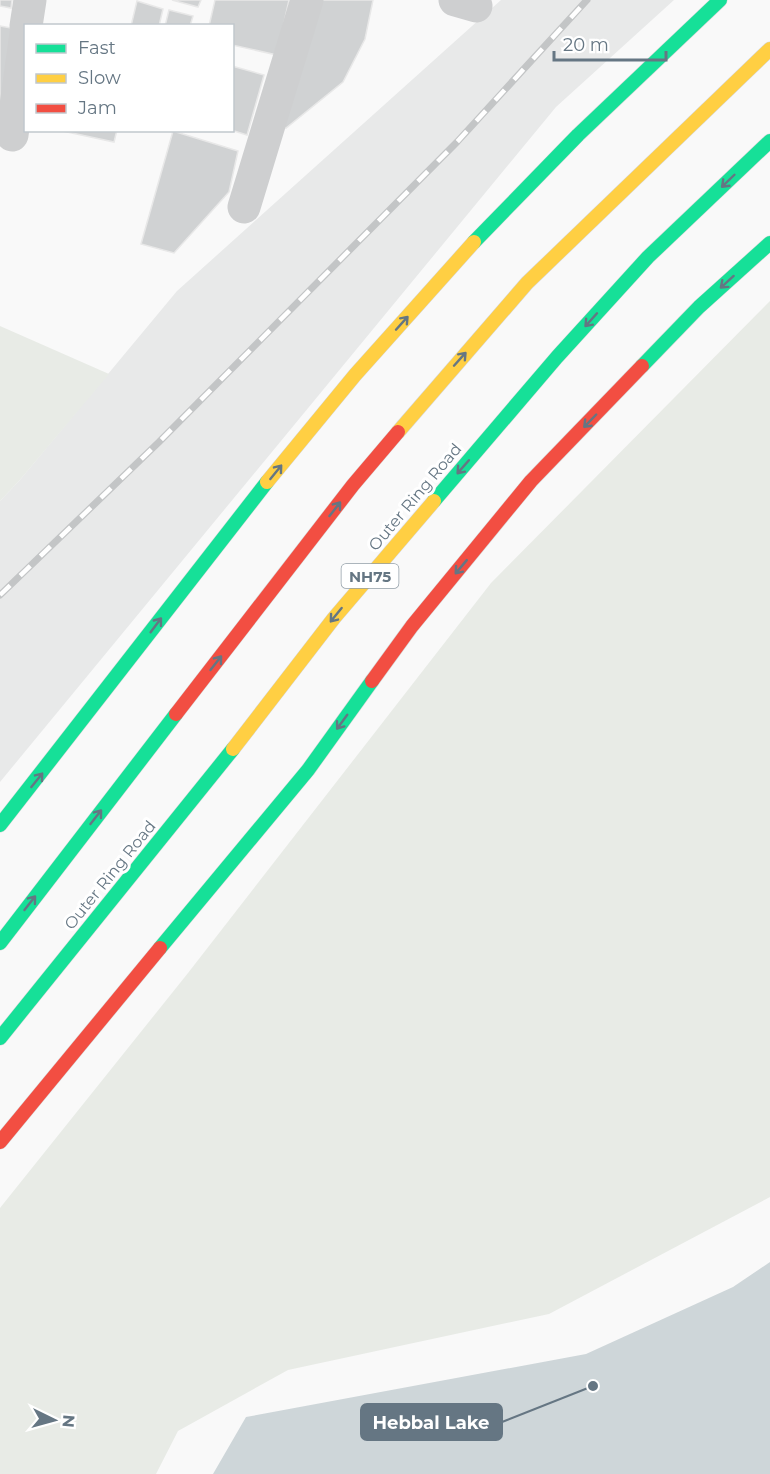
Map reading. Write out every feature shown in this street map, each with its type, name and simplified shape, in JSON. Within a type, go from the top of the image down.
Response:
[{"type":"main road","points":[[0,825],[58,753],[246,507],[357,374],[472,246],[581,132],[720,0]]},
{"type":"main road","points":[[0,943],[353,485],[449,371],[527,283],[770,50]]},
{"type":"main road","name":"Outer Ring Road","points":[[0,1038],[334,618],[477,450],[648,257],[770,141]]},
{"type":"main road","points":[[0,1142],[308,770],[412,626],[531,481],[699,308],[770,243]]},
{"type":"street","points":[[27,24],[30,0]]},
{"type":"street","points":[[244,207],[307,0]]},
{"type":"street","points":[[12,135],[24,48]]},
{"type":"shaded area","points":[[501,0],[674,0],[556,107],[0,782],[0,501],[177,291]]},
{"type":"shaded area","points":[[770,301],[770,1197],[549,1314],[288,1370],[178,1431],[156,1474],[0,1474],[0,1208],[188,973],[491,583]]},
{"type":"shaded area","points":[[0,326],[109,374],[0,501]]},
{"type":"shaded area","points":[[770,1262],[770,1474],[213,1474],[246,1417],[586,1354],[733,1287]]},
{"type":"building","points":[[0,0],[12,0],[11,8],[0,6]]},
{"type":"building","points":[[172,0],[201,0],[198,7]]},
{"type":"building","points":[[215,0],[289,0],[277,55],[234,45],[234,24],[209,24]]},
{"type":"building","points":[[320,0],[373,0],[365,39],[343,82],[286,128],[280,125]]},
{"type":"building","points":[[137,1],[163,9],[159,24],[131,24]]},
{"type":"building","points":[[169,10],[193,16],[191,24],[166,24]]},
{"type":"building","points":[[0,26],[17,29],[0,114]]},
{"type":"building","points":[[234,67],[264,75],[247,135],[234,131]]},
{"type":"building","points":[[67,132],[116,132],[114,142]]},
{"type":"building","points":[[173,132],[238,151],[229,192],[174,253],[141,244]]},
{"type":"railway","points":[[0,595],[159,442],[457,142],[587,0]]},
{"type":"traffic: fast","points":[[474,242],[578,135],[720,0]]},
{"type":"traffic: fast","points":[[434,501],[557,357],[648,257],[770,141]]},
{"type":"traffic: fast","points":[[642,366],[699,307],[770,243]]},
{"type":"traffic: fast","points":[[0,825],[267,482]]},
{"type":"traffic: fast","points":[[160,948],[308,770],[372,681]]},
{"type":"traffic: fast","points":[[0,943],[176,714]]},
{"type":"traffic: fast","points":[[0,1038],[233,749]]},
{"type":"traffic: slow","points":[[398,432],[527,283],[770,49]]},
{"type":"traffic: slow","points":[[267,482],[355,375],[474,242]]},
{"type":"traffic: slow","points":[[233,749],[334,618],[434,501]]},
{"type":"traffic: jam","points":[[372,681],[412,626],[531,481],[642,366]]},
{"type":"traffic: jam","points":[[176,714],[353,485],[398,432]]},
{"type":"traffic: jam","points":[[0,1142],[160,948]]},
{"type":"place","name":"Hebbal Lake","points":[[593,1386]]}]
